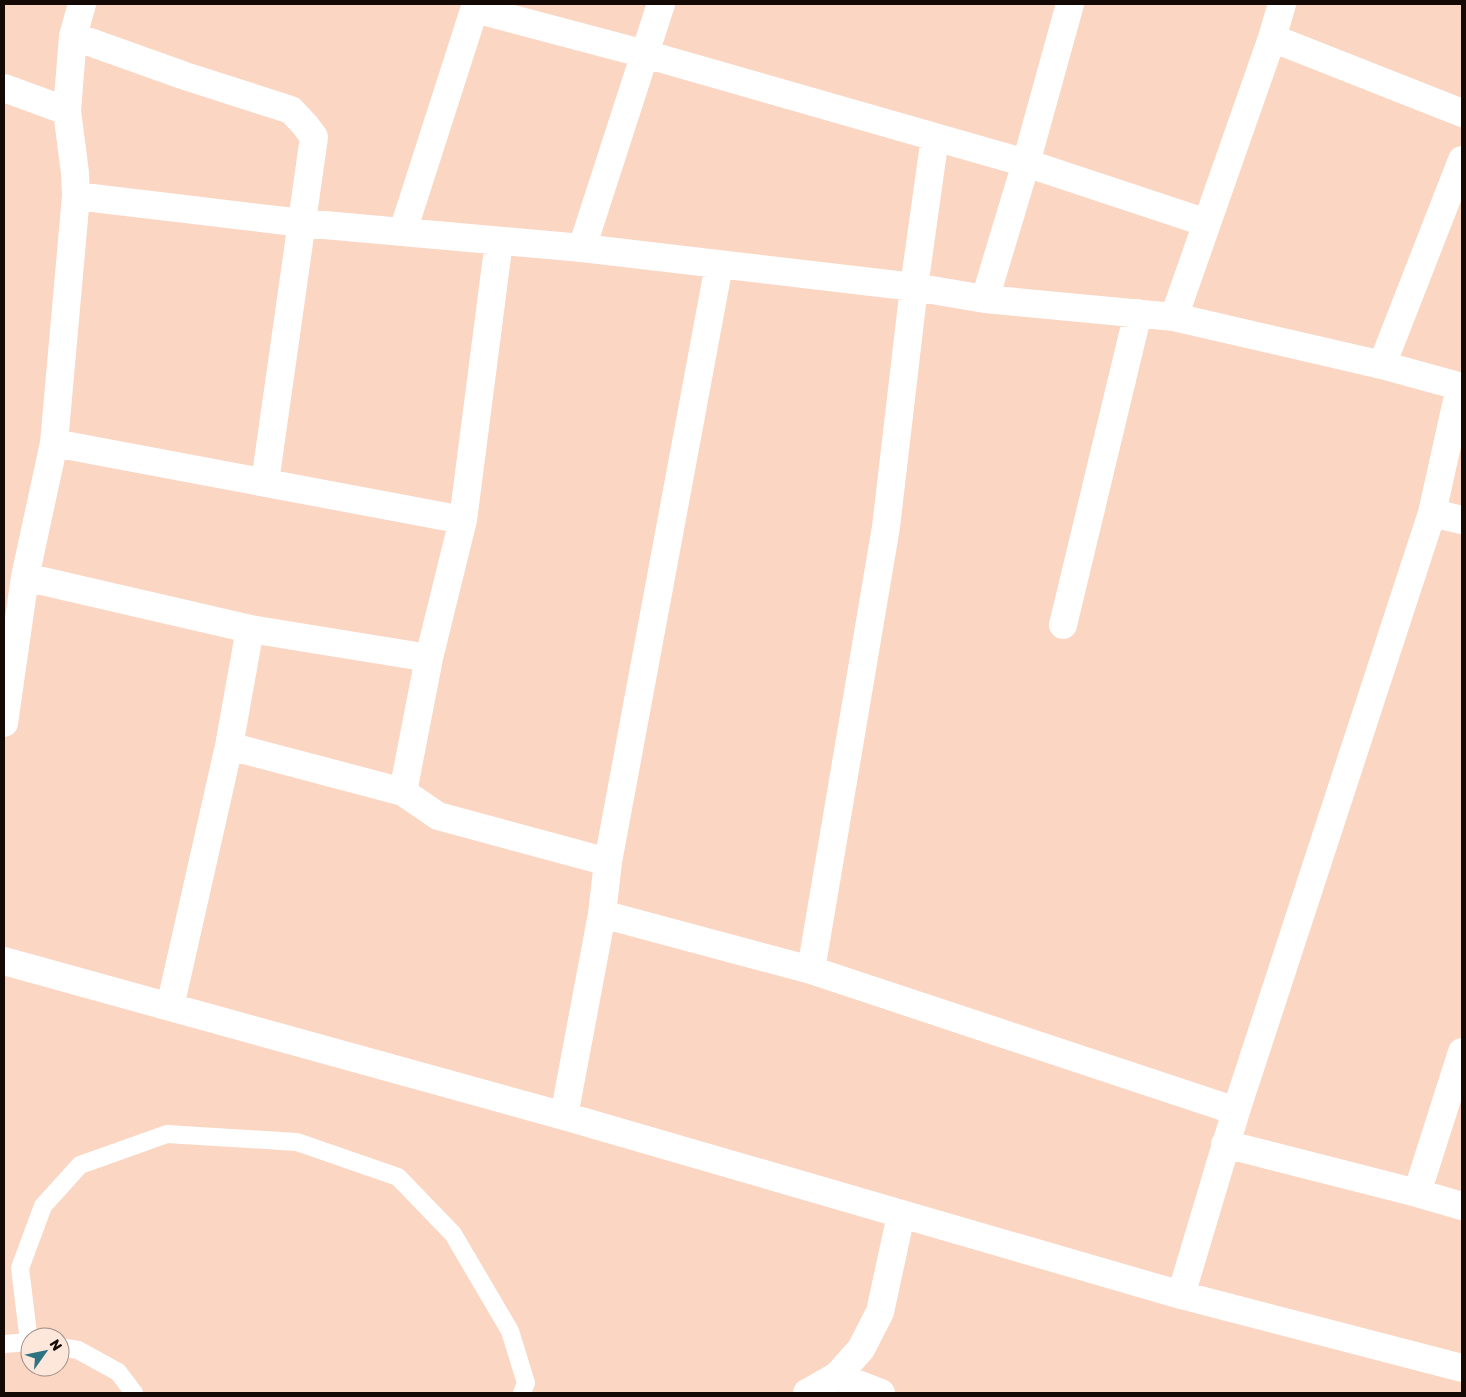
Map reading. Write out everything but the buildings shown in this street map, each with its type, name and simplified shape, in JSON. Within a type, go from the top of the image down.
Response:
[{"type":"street","points":[[4,723],[25,577],[54,443],[76,196],[76,173],[67,111],[73,36],[82,4]]},
{"type":"street","points":[[582,248],[661,4]]},
{"type":"street","points":[[984,299],[1026,163],[1070,4]]},
{"type":"street","points":[[1174,316],[1272,38],[1282,4]]},
{"type":"street","points":[[403,231],[476,6],[1026,163],[1207,223]]},
{"type":"street","points":[[73,36],[185,76],[291,110],[314,137],[264,482]]},
{"type":"street","points":[[1272,38],[1462,113]]},
{"type":"street","points":[[4,88],[67,111]]},
{"type":"street","points":[[811,970],[886,527],[914,287],[935,137]]},
{"type":"street","points":[[1382,365],[1462,160]]},
{"type":"street","points":[[76,196],[302,224],[403,231],[582,248],[914,287],[984,299],[1174,316],[1382,365],[1461,387],[1432,513],[1225,1144],[1181,1295]]},
{"type":"street","points":[[403,792],[429,658],[463,520],[499,241]]},
{"type":"street","points":[[564,1116],[602,914],[608,862],[719,265]]},
{"type":"street","points":[[1062,625],[1138,314]]},
{"type":"street","points":[[54,443],[463,520]]},
{"type":"street","points":[[1432,513],[1462,520]]},
{"type":"street","points":[[25,577],[250,629],[429,658]]},
{"type":"street","points":[[170,1007],[229,746],[250,629]]},
{"type":"street","points":[[229,746],[403,792],[438,816],[608,862]]},
{"type":"street","points":[[602,914],[811,970],[1236,1111]]},
{"type":"street","points":[[4,961],[564,1116],[1181,1295],[1462,1368]]},
{"type":"street","points":[[1417,1193],[1462,1052]]},
{"type":"street","points":[[1225,1144],[1462,1206]]},
{"type":"street","points":[[807,1393],[838,1376],[862,1349],[880,1312],[901,1215]]},
{"type":"street","points":[[838,1376],[880,1393]]},
{"type":"lane","points":[[27,1327],[20,1268],[42,1206],[80,1165],[167,1134],[297,1142],[398,1178],[453,1234],[510,1331],[526,1383],[522,1393]]},
{"type":"lane","points":[[4,1344],[20,1343]]},
{"type":"lane","points":[[70,1349],[78,1350],[118,1372],[134,1393]]}]
